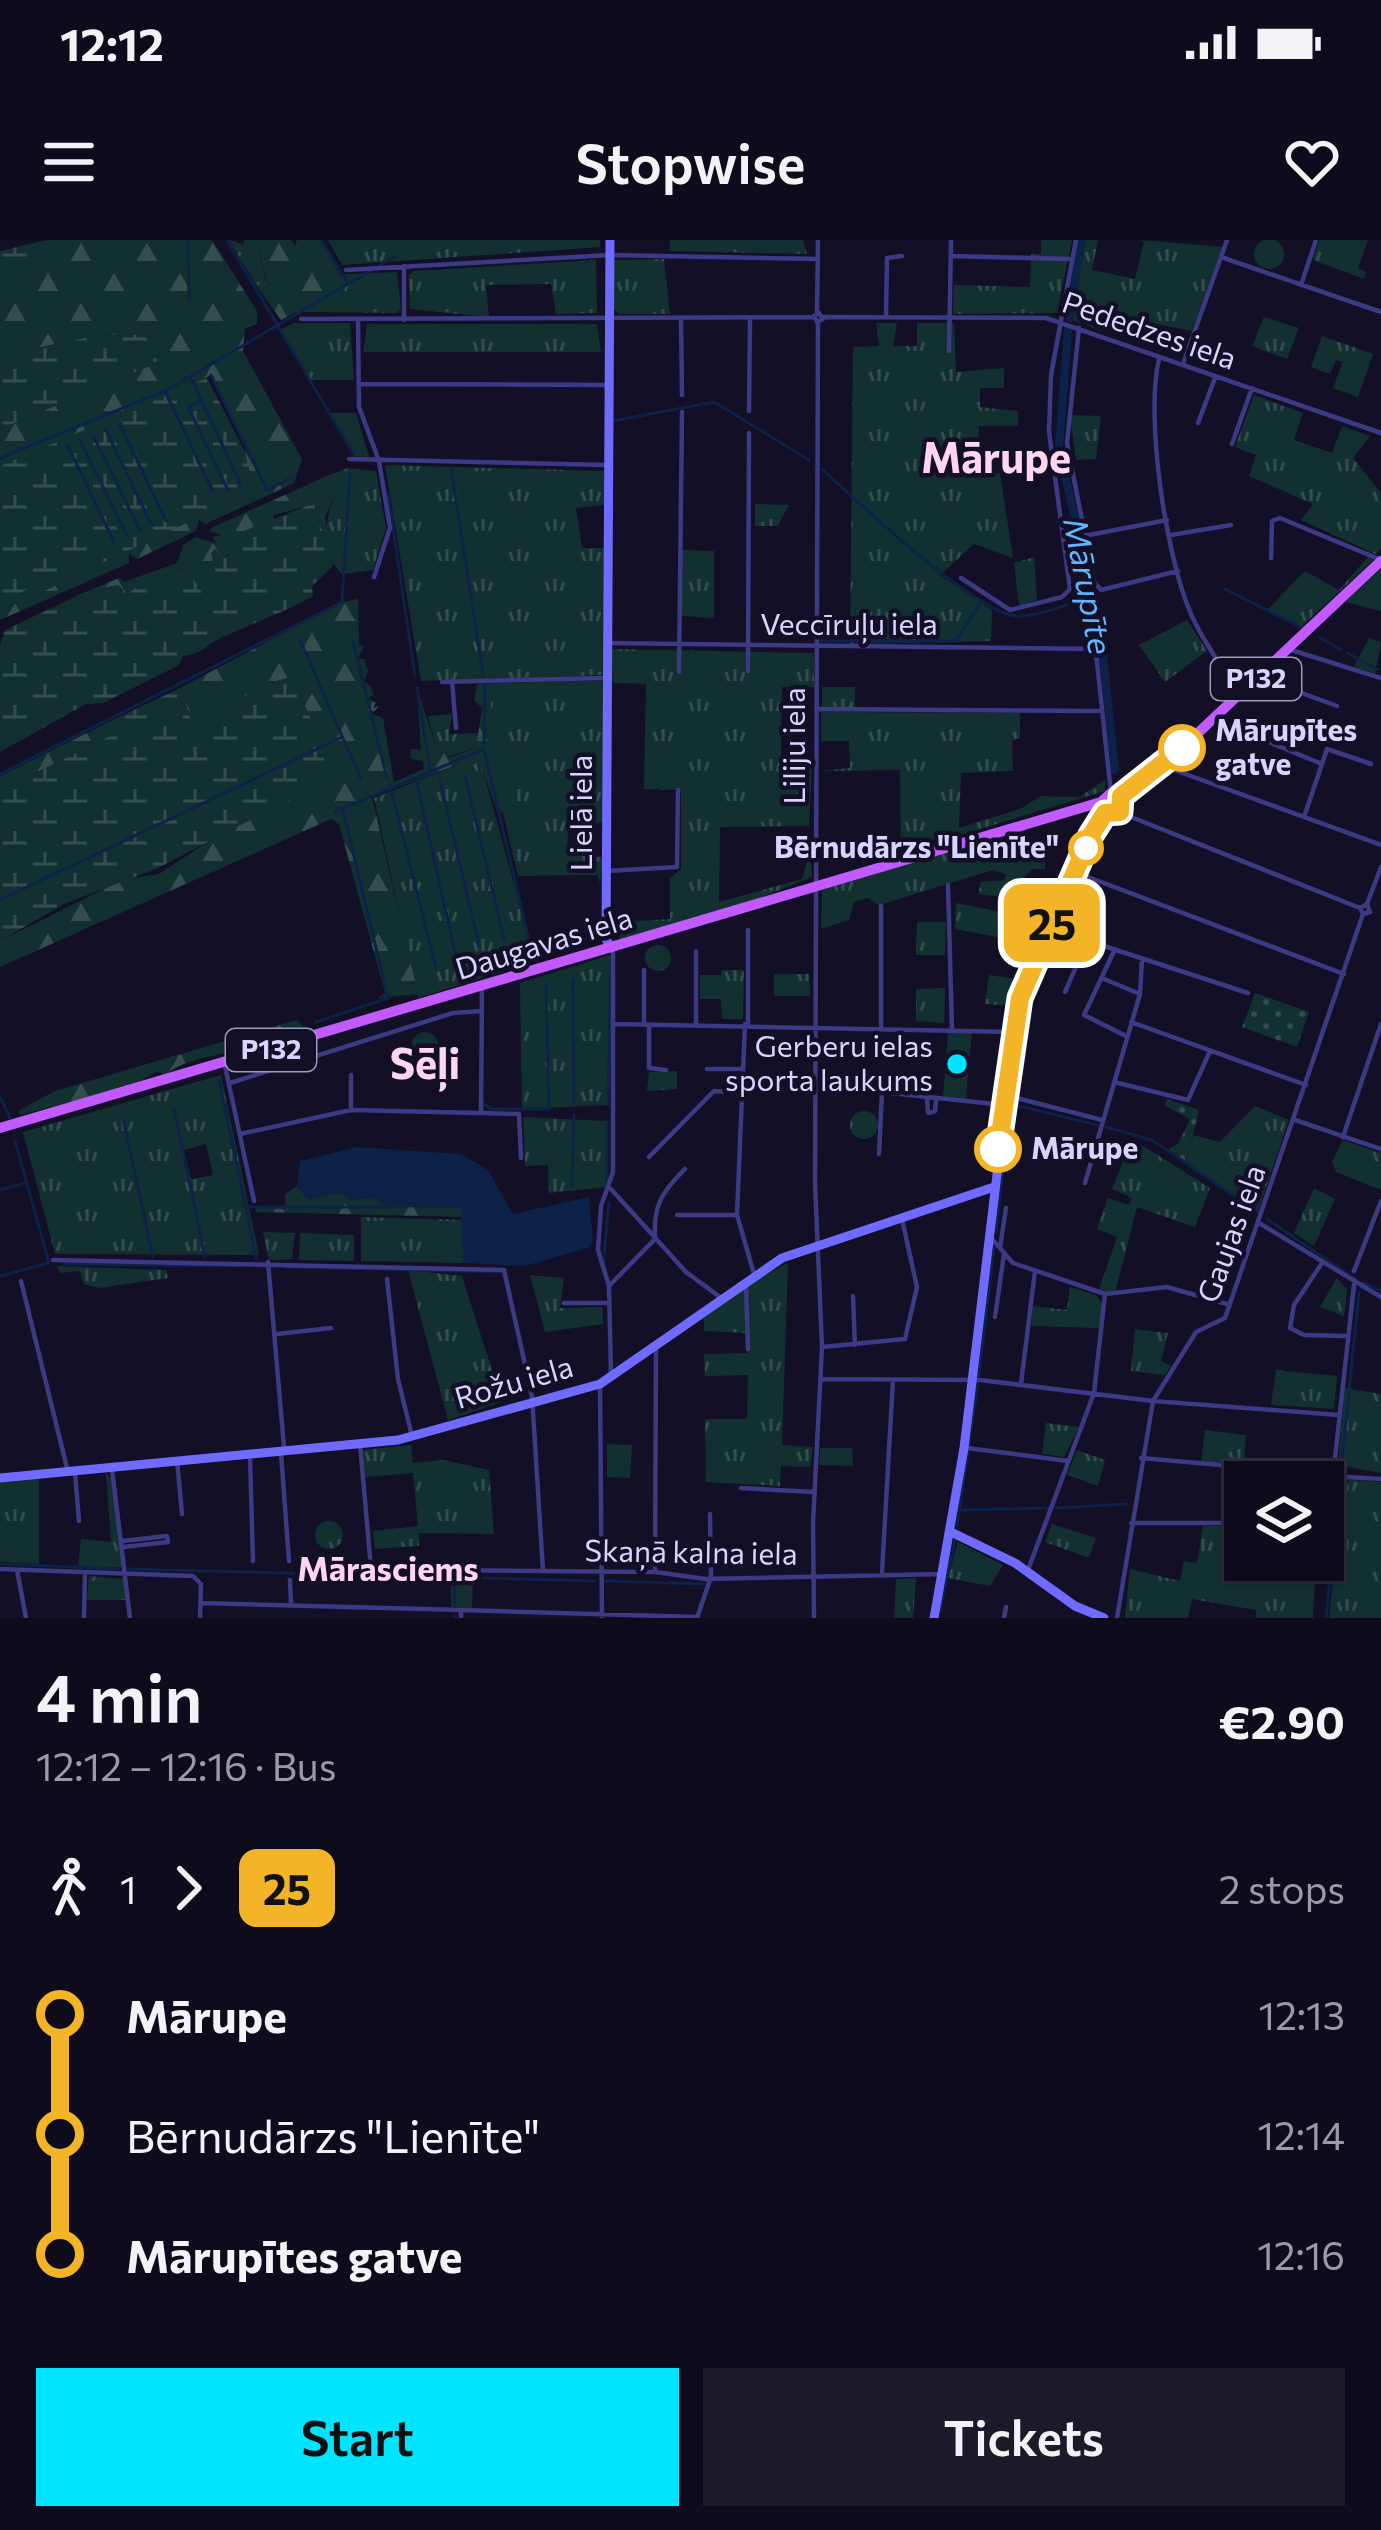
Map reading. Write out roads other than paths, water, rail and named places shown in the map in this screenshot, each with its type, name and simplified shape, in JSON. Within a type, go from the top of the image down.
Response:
[{"type":"main road","name":"Daugavas iela","points":[[0,1128],[1109,801],[1161,765],[1213,719],[1381,560]]},
{"type":"main road","points":[[1109,801],[1120,812]]},
{"type":"street","name":"Lielā iela","points":[[602,1616],[609,1286],[598,1250],[601,1206],[611,1189],[616,955],[606,939],[610,240]]},
{"type":"street","name":"Liliju iela","points":[[814,1618],[814,1492],[822,1347],[816,1243],[814,885],[818,240]]},
{"type":"street","points":[[949,351],[951,240]]},
{"type":"street","points":[[961,578],[1010,610],[1069,592],[1049,432],[1060,322],[1076,240]]},
{"type":"street","points":[[1184,364],[1227,240]]},
{"type":"street","points":[[1301,285],[1316,240]]},
{"type":"street","points":[[346,270],[610,255],[818,259]]},
{"type":"street","points":[[886,317],[886,257],[902,256]]},
{"type":"street","points":[[951,256],[1074,259]]},
{"type":"street","points":[[1221,257],[1381,312]]},
{"type":"street","points":[[404,266],[404,320]]},
{"type":"street","name":"Pededzes iela","points":[[301,320],[1031,316],[1079,328],[1381,433]]},
{"type":"street","points":[[749,411],[750,318]]},
{"type":"street","points":[[681,319],[682,395]]},
{"type":"street","points":[[358,320],[359,407],[379,461],[390,528],[374,577]]},
{"type":"street","points":[[1079,328],[1066,418],[1082,536],[1099,590],[1178,571]]},
{"type":"street","points":[[1160,356],[1151,422],[1169,536],[1192,618],[1239,694]]},
{"type":"street","points":[[1198,423],[1216,376]]},
{"type":"street","points":[[358,385],[610,385]]},
{"type":"street","points":[[1232,444],[1252,388]]},
{"type":"street","points":[[679,672],[682,412]]},
{"type":"street","points":[[748,671],[749,434]]},
{"type":"street","points":[[349,459],[610,465]]},
{"type":"street","points":[[1271,557],[1272,521],[1280,518],[1381,560]]},
{"type":"street","points":[[1082,536],[1167,520]]},
{"type":"street","points":[[1169,536],[1231,525]]},
{"type":"street","name":"Veccīruļu iela","points":[[608,643],[1090,649],[1096,653],[1102,711]]},
{"type":"street","points":[[1288,649],[1381,679]]},
{"type":"street","points":[[1258,677],[1337,706]]},
{"type":"street","points":[[442,682],[607,678]]},
{"type":"street","points":[[452,681],[456,728]]},
{"type":"street","points":[[816,709],[1102,711],[1109,801],[1020,998],[1013,1032],[964,1448],[934,1618]]},
{"type":"street","points":[[1213,719],[1322,764]]},
{"type":"street","points":[[1304,817],[1330,748],[1371,764]]},
{"type":"street","points":[[1161,765],[1381,844]]},
{"type":"street","points":[[606,871],[676,867],[678,790]]},
{"type":"street","points":[[1120,812],[1138,824],[1381,914]]},
{"type":"street","name":"Gaujas iela","points":[[1117,1618],[1153,1401],[1196,1332],[1222,1324],[1381,867]]},
{"type":"street","points":[[1075,872],[1344,974]]},
{"type":"street","points":[[948,885],[952,1030]]},
{"type":"street","points":[[881,906],[881,1029]]},
{"type":"street","points":[[1050,928],[1086,944],[1248,992]]},
{"type":"street","points":[[748,930],[737,1215],[750,1276],[748,1349]]},
{"type":"street","points":[[1065,992],[1086,944]]},
{"type":"street","points":[[1115,949],[1084,1015],[1126,1036]]},
{"type":"street","points":[[696,951],[696,1024]]},
{"type":"street","points":[[1085,1183],[1140,994],[1142,959]]},
{"type":"street","points":[[644,970],[649,1068],[666,1070]]},
{"type":"street","points":[[1104,979],[1140,994]]},
{"type":"street","points":[[481,1113],[482,989]]},
{"type":"street","points":[[230,1083],[453,1013],[482,1011]]},
{"type":"street","points":[[1131,1022],[1307,1085]]},
{"type":"street","points":[[614,1024],[1013,1032]]},
{"type":"street","points":[[1343,1137],[1381,1024]]},
{"type":"street","points":[[1114,1082],[1188,1100],[1210,1051]]},
{"type":"street","points":[[224,1063],[254,1201]]},
{"type":"street","points":[[707,1069],[743,1069]]},
{"type":"street","points":[[351,1075],[351,1110]]},
{"type":"street","points":[[649,1157],[715,1091],[742,1093]]},
{"type":"street","points":[[879,1154],[882,1092],[1004,1100],[1102,1120]]},
{"type":"street","points":[[926,1096],[928,1113],[935,1111],[936,1097]]},
{"type":"street","points":[[240,1134],[351,1110],[519,1114],[521,1158]]},
{"type":"street","points":[[1295,1120],[1381,1149]]},
{"type":"street","points":[[656,1240],[652,1219],[658,1199],[685,1169]]},
{"type":"street","name":"Rožu iela","points":[[0,1478],[413,1438],[606,1380],[750,1276],[816,1243],[994,1186]]},
{"type":"street","points":[[611,1189],[656,1240],[720,1297]]},
{"type":"street","points":[[1354,1271],[1381,1201]]},
{"type":"street","points":[[994,1317],[1006,1208]]},
{"type":"street","points":[[822,1347],[905,1339],[917,1288],[912,1244],[901,1214]]},
{"type":"street","points":[[676,1215],[737,1215]]},
{"type":"street","points":[[642,1224],[652,1219]]},
{"type":"street","points":[[1259,1222],[1354,1285],[1381,1297]]},
{"type":"street","points":[[991,1239],[1003,1234]]},
{"type":"street","points":[[991,1239],[1035,1271],[1105,1294],[1168,1287],[1230,1305]]},
{"type":"street","points":[[609,1286],[656,1240]]},
{"type":"street","points":[[53,1260],[504,1270],[532,1400],[543,1571]]},
{"type":"street","points":[[268,1262],[289,1561]]},
{"type":"street","points":[[1322,1263],[1294,1305],[1291,1328],[1304,1335],[1346,1336]]},
{"type":"street","points":[[1021,1384],[1035,1271]]},
{"type":"street","points":[[387,1279],[398,1379],[413,1438]]},
{"type":"street","points":[[21,1281],[71,1471],[79,1521]]},
{"type":"street","points":[[1335,1461],[1354,1285]]},
{"type":"street","points":[[1028,1570],[1094,1393],[1105,1294]]},
{"type":"street","points":[[854,1296],[855,1345]]},
{"type":"street","points":[[564,1304],[608,1303]]},
{"type":"street","points":[[275,1334],[331,1328]]},
{"type":"street","points":[[655,1345],[655,1572]]},
{"type":"street","points":[[821,1379],[973,1380],[1153,1401],[1340,1414]]},
{"type":"street","points":[[882,1574],[893,1380]]},
{"type":"street","points":[[360,1444],[371,1568],[417,1570]]},
{"type":"street","points":[[964,1448],[1068,1461]]},
{"type":"street","points":[[250,1453],[253,1562]]},
{"type":"street","points":[[1141,1458],[1224,1465]]},
{"type":"street","points":[[177,1460],[182,1514]]},
{"type":"street","points":[[107,1467],[115,1480],[130,1618]]},
{"type":"street","points":[[1346,1478],[1381,1479]]},
{"type":"street","points":[[741,1488],[814,1492]]},
{"type":"street","points":[[201,1603],[461,1614],[697,1617],[711,1577],[710,1514]]},
{"type":"street","points":[[1131,1523],[1224,1523]]},
{"type":"street","points":[[950,1532],[1028,1570],[1075,1606],[1104,1618]]},
{"type":"street","points":[[167,1536],[168,1543],[123,1544],[167,1536]]},
{"type":"street","points":[[0,1569],[199,1580],[200,1618]]},
{"type":"street","points":[[17,1570],[26,1618]]},
{"type":"street","name":"Skaņā kalna iela","points":[[438,1570],[815,1578],[943,1574]]},
{"type":"street","points":[[84,1618],[85,1573]]},
{"type":"street","points":[[290,1580],[291,1605]]},
{"type":"street","points":[[1004,1618],[1006,1607]]},
{"type":"water","points":[[356,1147],[461,1154],[488,1170],[513,1214],[589,1197],[593,1241],[588,1248],[525,1266],[463,1263],[461,1208],[391,1207],[371,1197],[350,1200],[340,1193],[307,1199],[297,1186],[300,1161]]},
{"type":"waterway","points":[[188,240],[189,299]]},
{"type":"waterway","points":[[227,240],[353,453]]},
{"type":"waterway","points":[[321,240],[348,284]]},
{"type":"waterway","name":"Mārupīte","points":[[1070,318],[1081,240]]},
{"type":"waterway","points":[[380,265],[396,256]]},
{"type":"waterway","points":[[0,458],[167,390],[372,270]]},
{"type":"waterway","name":"Mārupīte","points":[[1068,330],[1059,448],[1101,635],[1115,770]]},
{"type":"waterway","points":[[211,375],[267,490],[291,478]]},
{"type":"waterway","points":[[191,378],[241,485]]},
{"type":"waterway","points":[[165,391],[213,492]]},
{"type":"waterway","points":[[200,401],[188,407],[228,490]]},
{"type":"waterway","points":[[613,421],[714,402],[809,460]]},
{"type":"waterway","points":[[120,425],[166,521]]},
{"type":"waterway","points":[[105,428],[151,524]]},
{"type":"waterway","points":[[93,435],[140,531]]},
{"type":"waterway","points":[[80,440],[127,536]]},
{"type":"waterway","points":[[67,444],[114,542]]},
{"type":"waterway","points":[[451,468],[483,674]]},
{"type":"waterway","points":[[822,469],[947,578],[1000,611],[1027,615],[1091,597]]},
{"type":"waterway","points":[[0,774],[342,602],[350,474]]},
{"type":"waterway","points":[[388,494],[415,676]]},
{"type":"waterway","points":[[1225,589],[1301,627]]},
{"type":"waterway","points":[[821,641],[956,641],[982,601]]},
{"type":"waterway","points":[[1320,638],[1340,649]]},
{"type":"waterway","points":[[300,640],[361,779]]},
{"type":"waterway","points":[[353,642],[387,778]]},
{"type":"waterway","points":[[1347,653],[1377,669]]},
{"type":"waterway","points":[[484,744],[485,685]]},
{"type":"waterway","points":[[417,688],[430,769]]},
{"type":"waterway","points":[[0,900],[342,737]]},
{"type":"waterway","points":[[335,812],[484,749],[528,936]]},
{"type":"waterway","points":[[438,772],[479,945]]},
{"type":"waterway","points":[[465,776],[504,939]]},
{"type":"waterway","points":[[416,779],[458,965]]},
{"type":"waterway","points":[[390,785],[436,968]]},
{"type":"waterway","points":[[316,1022],[388,998],[343,810]]},
{"type":"waterway","points":[[1059,927],[1073,896]]},
{"type":"waterway","points":[[1013,1093],[1023,1013],[1056,934]]},
{"type":"waterway","points":[[608,1105],[611,968]]},
{"type":"waterway","points":[[573,979],[574,1104]]},
{"type":"waterway","points":[[485,1104],[490,1109],[549,1109],[546,986]]},
{"type":"waterway","points":[[219,1079],[256,1258]]},
{"type":"waterway","points":[[0,1097],[10,1118]]},
{"type":"waterway","points":[[1005,1155],[1012,1101]]},
{"type":"waterway","points":[[1011,1104],[1097,1125]]},
{"type":"waterway","points":[[174,1109],[205,1257]]},
{"type":"waterway","points":[[572,1187],[574,1114]]},
{"type":"waterway","points":[[123,1119],[153,1257]]},
{"type":"waterway","points":[[607,1121],[607,1185]]},
{"type":"waterway","points":[[1106,1127],[1152,1140],[1258,1212]]},
{"type":"waterway","points":[[0,1276],[49,1263],[15,1141]]},
{"type":"waterway","points":[[996,1232],[1004,1162]]},
{"type":"waterway","points":[[0,1190],[26,1183]]},
{"type":"waterway","points":[[603,1266],[609,1203]]},
{"type":"waterway","points":[[247,1207],[391,1207]]},
{"type":"waterway","points":[[1267,1219],[1355,1279]]},
{"type":"waterway","points":[[979,1376],[994,1247]]},
{"type":"waterway","points":[[64,1264],[239,1266]]},
{"type":"waterway","points":[[287,1267],[501,1272]]},
{"type":"waterway","points":[[1363,1283],[1381,1290]]},
{"type":"waterway","points":[[1326,1618],[1359,1293]]},
{"type":"waterway","points":[[969,1444],[978,1384]]},
{"type":"waterway","points":[[957,1526],[968,1453]]},
{"type":"waterway","points":[[1056,1508],[1127,1504]]},
{"type":"waterway","points":[[960,1510],[1048,1508]]},
{"type":"waterway","points":[[940,1610],[955,1540]]},
{"type":"waterway","points":[[0,1564],[119,1569]]},
{"type":"waterway","points":[[129,1569],[595,1581]]},
{"type":"waterway","points":[[454,1577],[455,1605]]},
{"type":"waterway","points":[[605,1581],[704,1584]]},
{"type":"place","name":"Mārupītes gatve","points":[[1182,748]]},
{"type":"place","name":"Bērnudārzs \"Lienīte\"","points":[[1086,848]]},
{"type":"place","name":"Gerberu ielas sporta laukums","points":[[957,1064]]},
{"type":"place","name":"Mārupe","points":[[998,1149]]},
{"type":"district","name":"Mārupe","points":[[996,458]]},
{"type":"district","name":"Sēļi","points":[[425,1064]]},
{"type":"district","name":"Mārasciems","points":[[388,1569]]}]
